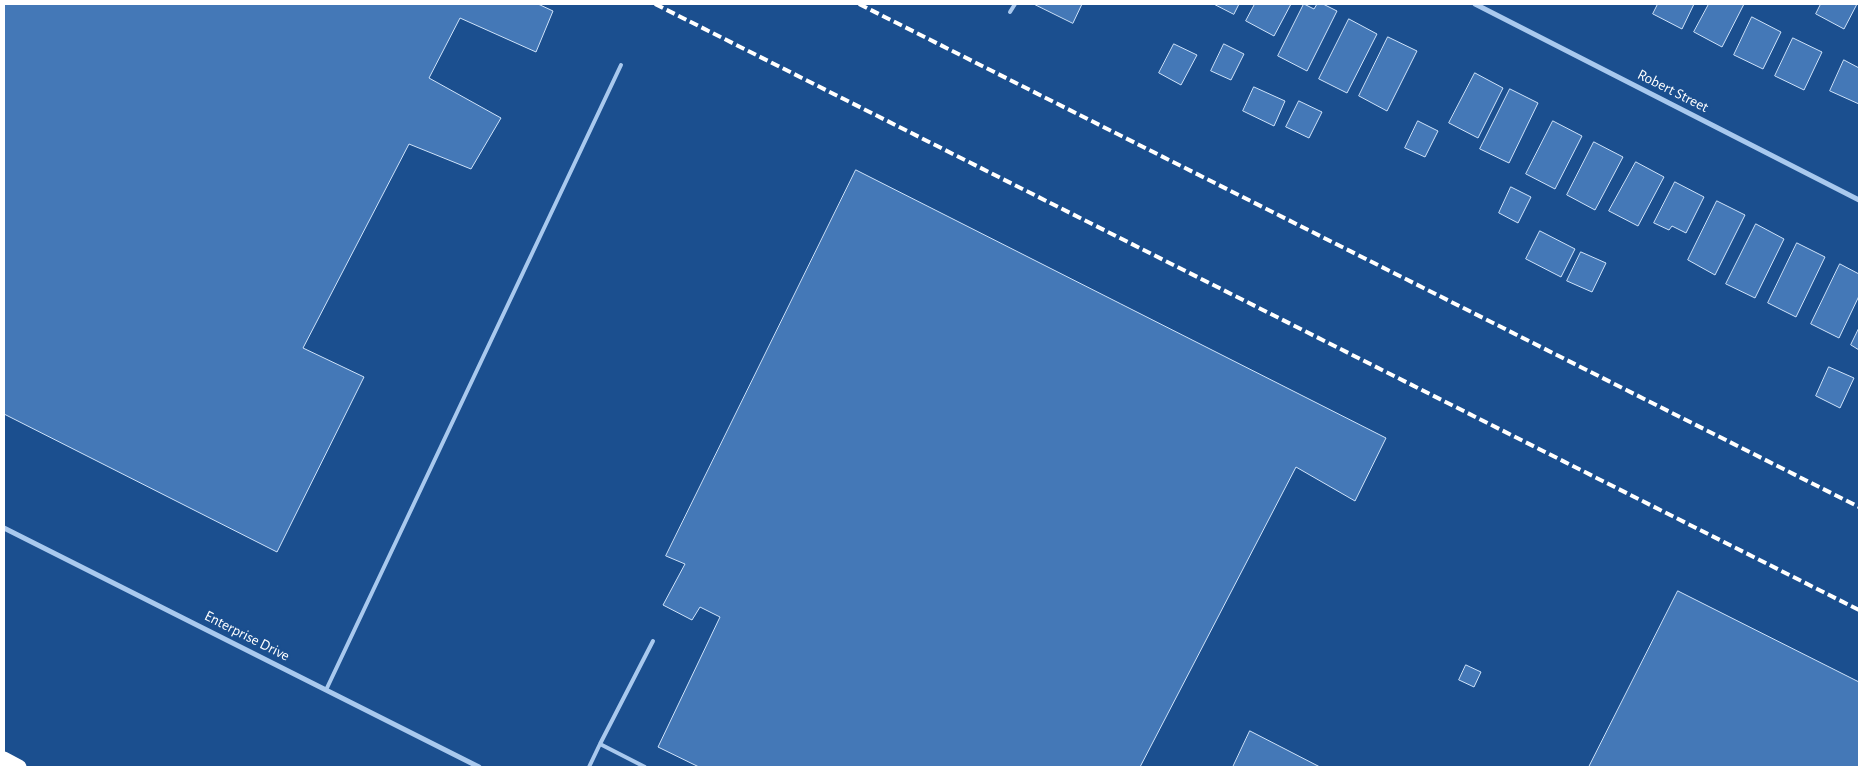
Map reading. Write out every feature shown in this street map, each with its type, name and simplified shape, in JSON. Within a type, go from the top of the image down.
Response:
[{"type":"highway","points":[[4,759],[19,767]]},
{"type":"street","name":"Robert Street","points":[[1475,4],[1859,200]]},
{"type":"street","name":"Enterprise Drive","points":[[4,528],[479,767]]},
{"type":"lane","points":[[1010,12],[1014,4]]},
{"type":"lane","points":[[326,690],[621,65]]},
{"type":"lane","points":[[589,767],[653,641]]},
{"type":"lane","points":[[600,744],[645,767]]},
{"type":"building","points":[[4,4],[538,4],[553,11],[536,52],[460,18],[429,78],[501,118],[471,169],[409,144],[303,348],[364,377],[277,552],[4,414]]},
{"type":"building","points":[[1034,4],[1082,4],[1073,23]]},
{"type":"building","points":[[1214,4],[1239,4],[1234,14]]},
{"type":"building","points":[[1255,4],[1291,4],[1274,36],[1246,21]]},
{"type":"building","points":[[1304,4],[1314,9],[1317,4],[1323,4],[1337,11],[1307,71],[1278,56]]},
{"type":"building","points":[[1658,4],[1694,4],[1682,29],[1653,14]]},
{"type":"building","points":[[1709,4],[1744,4],[1722,47],[1694,32]]},
{"type":"building","points":[[1821,4],[1857,4],[1844,29],[1816,14]]},
{"type":"building","points":[[1752,17],[1781,32],[1763,69],[1734,55]]},
{"type":"building","points":[[1349,19],[1377,34],[1347,93],[1319,79]]},
{"type":"building","points":[[1388,37],[1417,51],[1387,111],[1359,96]]},
{"type":"building","points":[[1793,38],[1822,52],[1804,90],[1775,76]]},
{"type":"building","points":[[1174,44],[1197,55],[1181,85],[1159,73]]},
{"type":"building","points":[[1224,44],[1244,54],[1231,80],[1211,71]]},
{"type":"building","points":[[1844,60],[1859,68],[1859,104],[1830,91]]},
{"type":"building","points":[[1475,73],[1503,88],[1478,138],[1449,123]]},
{"type":"building","points":[[1254,87],[1285,101],[1274,126],[1243,111]]},
{"type":"building","points":[[1510,89],[1538,103],[1509,163],[1480,149]]},
{"type":"building","points":[[1299,101],[1322,112],[1309,138],[1286,127]]},
{"type":"building","points":[[1418,121],[1438,131],[1425,157],[1405,148]]},
{"type":"building","points":[[1553,121],[1582,136],[1555,189],[1526,174]]},
{"type":"building","points":[[1594,142],[1623,157],[1595,210],[1567,195]]},
{"type":"building","points":[[1636,162],[1664,177],[1638,226],[1609,211]]},
{"type":"building","points":[[856,170],[1386,438],[1355,501],[1296,467],[1140,767],[699,767],[658,747],[720,617],[700,607],[692,620],[663,605],[685,564],[666,556]]},
{"type":"building","points":[[1675,182],[1704,197],[1686,233],[1672,226],[1669,230],[1654,223]]},
{"type":"building","points":[[1511,187],[1531,197],[1518,223],[1499,213]]},
{"type":"building","points":[[1717,201],[1745,215],[1715,275],[1688,260]]},
{"type":"building","points":[[1756,224],[1784,239],[1755,298],[1726,284]]},
{"type":"building","points":[[1540,231],[1575,249],[1561,277],[1526,259]]},
{"type":"building","points":[[1797,243],[1825,257],[1796,317],[1768,303]]},
{"type":"building","points":[[1581,252],[1606,263],[1592,292],[1567,281]]},
{"type":"building","points":[[1840,264],[1859,274],[1859,296],[1839,338],[1811,324]]},
{"type":"building","points":[[1859,328],[1859,350],[1851,345]]},
{"type":"building","points":[[1829,367],[1854,378],[1840,408],[1816,396]]},
{"type":"building","points":[[1678,591],[1859,682],[1859,767],[1589,767]]},
{"type":"building","points":[[1466,665],[1481,672],[1474,687],[1459,680]]},
{"type":"building","points":[[1250,731],[1320,767],[1233,767]]},
{"type":"railway","points":[[655,4],[1859,610]]},
{"type":"railway","points":[[859,4],[1859,507]]}]
